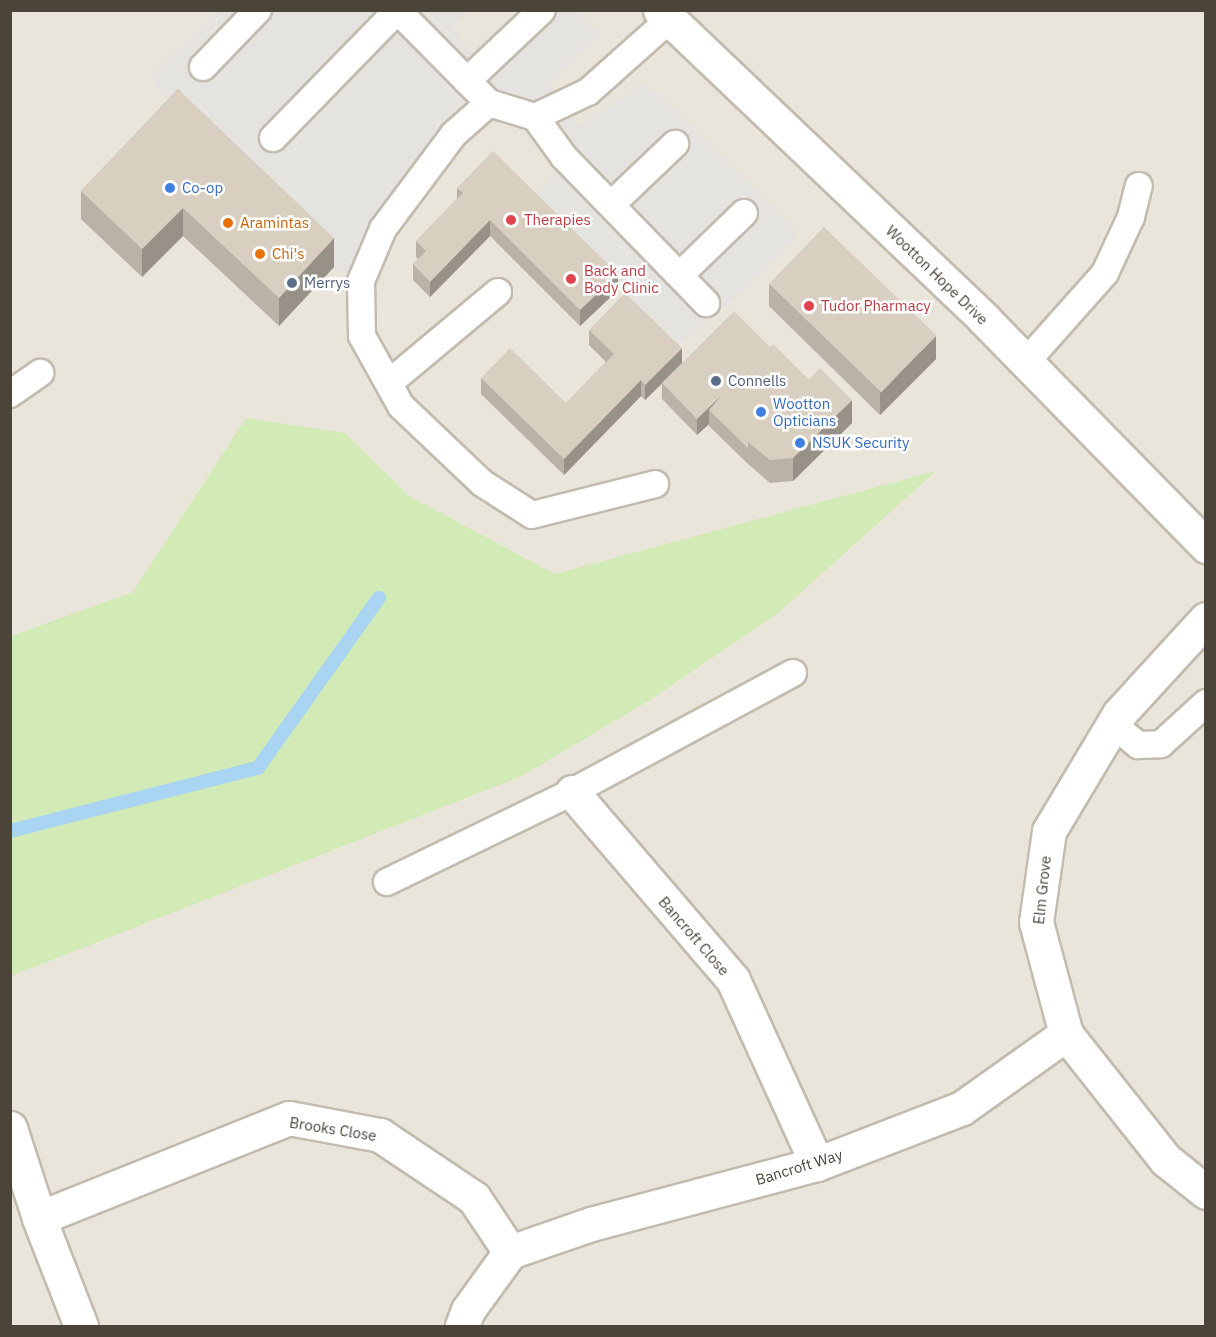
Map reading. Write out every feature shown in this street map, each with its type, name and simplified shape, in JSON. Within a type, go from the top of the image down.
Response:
[{"type":"street","name":"Wootton Hope Drive","points":[[665,15],[1026,362],[1206,546]]},
{"type":"street","name":"Elm Grove","points":[[1206,619],[1113,724],[1049,831],[1036,922],[1066,1034],[1166,1160],[1206,1192]]},
{"type":"street","name":"Bancroft Close","points":[[572,792],[733,980],[817,1164]]},
{"type":"street","name":"Bancroft Way","points":[[510,1252],[591,1224],[817,1164],[962,1108],[1066,1034]]},
{"type":"street","name":"Brooks Close","points":[[39,1218],[289,1118],[380,1135],[474,1198],[510,1252]]},
{"type":"street","points":[[10,1128],[39,1218],[81,1326]]},
{"type":"street","points":[[462,1326],[468,1310],[510,1252]]},
{"type":"lane","points":[[203,67],[258,10]]},
{"type":"lane","points":[[467,81],[542,10]]},
{"type":"lane","points":[[273,138],[397,11],[489,103],[534,117],[564,157],[613,203],[706,303]]},
{"type":"lane","points":[[534,117],[588,92],[665,15]]},
{"type":"lane","points":[[489,103],[454,134],[383,229],[361,281],[362,336],[401,406],[482,483],[532,515],[655,484]]},
{"type":"lane","points":[[613,203],[675,144]]},
{"type":"lane","points":[[1026,362],[1105,273],[1131,217],[1138,186]]},
{"type":"lane","points":[[681,275],[744,213]]},
{"type":"lane","points":[[388,383],[498,292]]},
{"type":"lane","points":[[10,394],[40,373]]},
{"type":"lane","points":[[387,882],[572,792],[792,673]]},
{"type":"lane","points":[[1113,724],[1138,745],[1161,744],[1206,703]]},
{"type":"shaded area","points":[[11,11],[1205,11],[1205,1326],[11,1326]]},
{"type":"shaded area","points":[[219,11],[469,11],[452,27],[472,50],[518,11],[576,11],[598,35],[550,84],[578,126],[645,82],[799,234],[733,300],[678,346],[530,203],[564,157],[535,117],[489,103],[361,281],[334,267],[178,117],[151,77]]},
{"type":"green space","points":[[246,418],[345,433],[409,496],[555,574],[936,471],[777,614],[650,700],[522,776],[11,976],[11,636],[133,592]]},
{"type":"building","points":[[178,89],[334,238],[279,298],[183,208],[142,249],[81,191]]},
{"type":"building","points":[[493,151],[618,274],[580,310],[490,220],[430,282],[413,264],[426,251],[416,241],[463,193],[457,188]]},
{"type":"building","points":[[824,227],[936,335],[881,392],[769,284]]},
{"type":"building","points":[[625,293],[682,348],[645,385],[641,380],[564,459],[481,378],[510,348],[566,403],[614,354],[589,330]]},
{"type":"building","points":[[734,311],[770,347],[773,344],[809,380],[748,442],[748,448],[709,410],[723,394],[697,419],[662,383]]},
{"type":"building","points":[[820,368],[852,400],[793,458],[770,460],[748,442]]},
{"type":"waterway","points":[[10,831],[258,768],[379,598]]},
{"type":"place","name":"Co-op","points":[[170,188]]},
{"type":"place","name":"Therapies","points":[[511,220]]},
{"type":"place","name":"Aramintas","points":[[228,223]]},
{"type":"place","name":"Chi's","points":[[260,254]]},
{"type":"place","name":"Back and Body Clinic","points":[[571,279]]},
{"type":"place","name":"Merrys","points":[[292,283]]},
{"type":"place","name":"Tudor Pharmacy","points":[[809,306]]},
{"type":"place","name":"Connells","points":[[716,381]]},
{"type":"place","name":"Wootton Opticians","points":[[761,412]]},
{"type":"place","name":"NSUK Security","points":[[800,443]]}]
